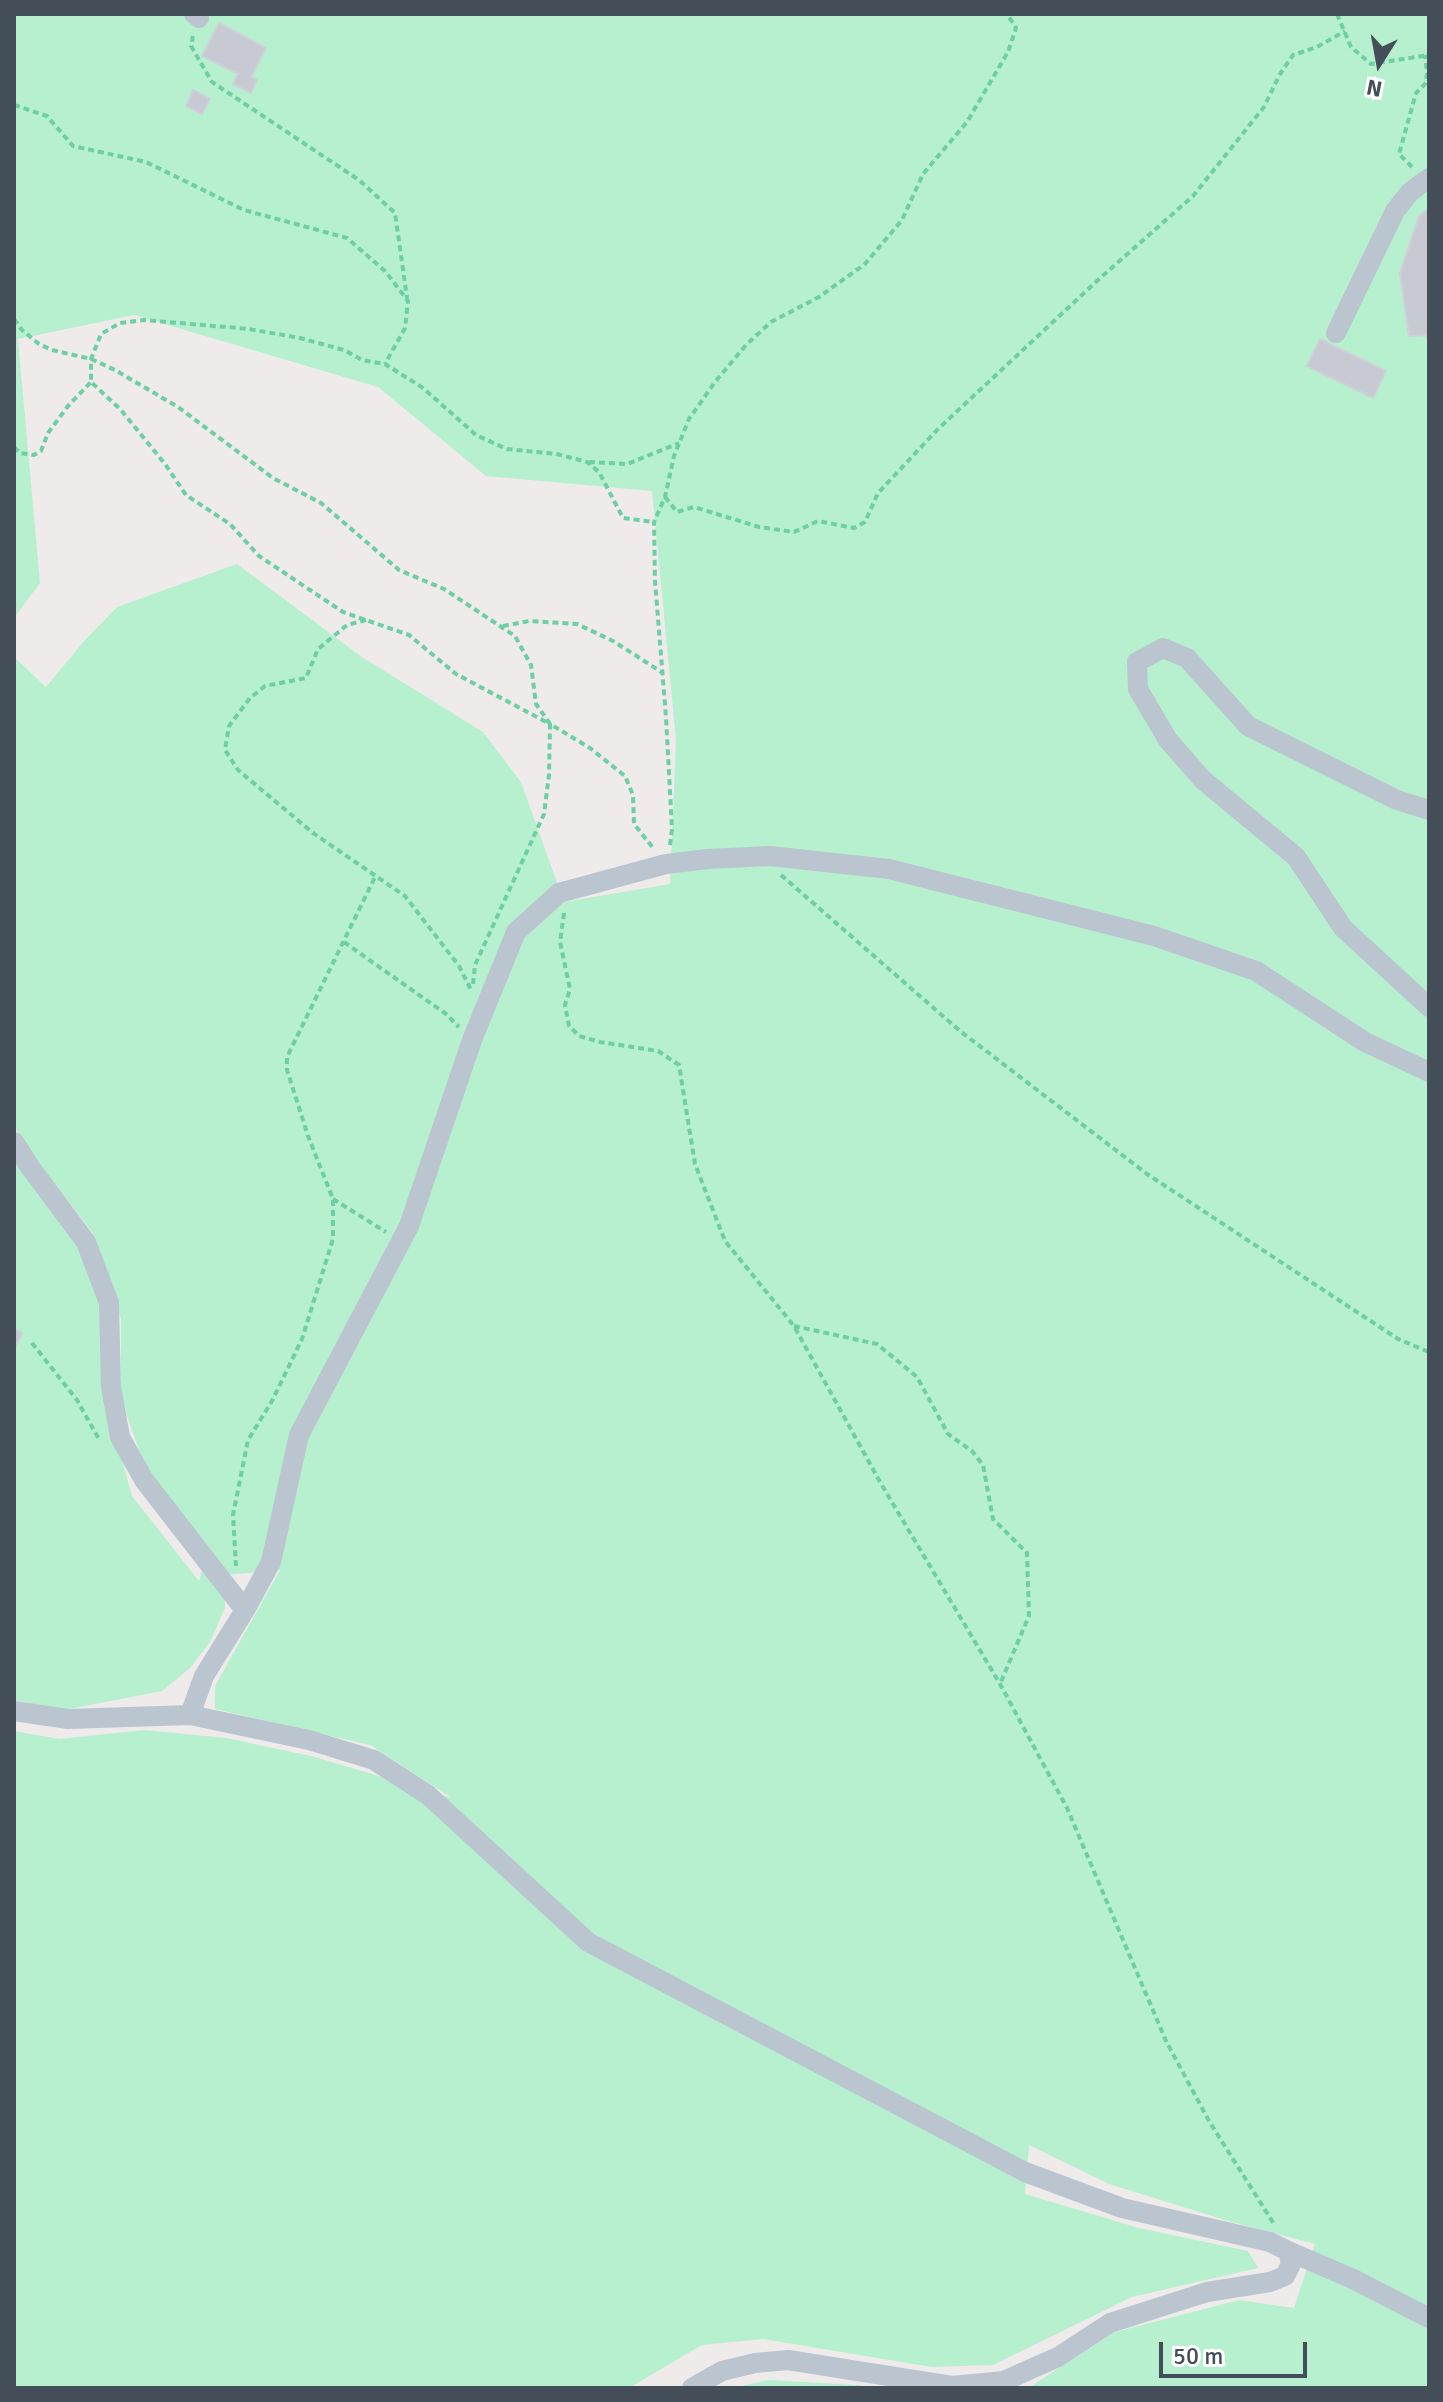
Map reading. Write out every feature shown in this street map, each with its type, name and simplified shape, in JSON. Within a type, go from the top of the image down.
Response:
[{"type":"street","points":[[1336,333],[1395,211],[1410,192],[1429,178]]},
{"type":"street","points":[[1429,810],[1397,800],[1248,726],[1187,658],[1163,648],[1137,662],[1138,689],[1176,750],[1203,780],[1296,857],[1343,928],[1429,1007]]},
{"type":"street","points":[[190,1715],[204,1676],[271,1562],[299,1435],[409,1226],[472,1040],[516,932],[559,893],[666,864],[708,859],[770,856],[889,869],[1154,936],[1256,971],[1365,1042],[1429,1072]]},
{"type":"street","points":[[14,1142],[86,1242],[109,1303],[111,1387],[120,1437],[144,1480],[245,1610]]},
{"type":"street","points":[[14,1711],[68,1719],[190,1715],[309,1740],[374,1760],[428,1795],[588,1942],[1025,2172],[1122,2208],[1270,2242],[1353,2279],[1429,2318]]},
{"type":"street","points":[[692,2388],[722,2371],[755,2363],[788,2360],[952,2386],[1004,2381],[1058,2357],[1110,2323],[1207,2292],[1270,2282],[1285,2276],[1291,2264],[1288,2251]]},
{"type":"path","points":[[666,864],[672,829],[655,581],[654,522],[665,497],[679,443],[689,419],[746,345],[771,322],[819,297],[865,264],[902,220],[923,174],[967,122],[1008,52],[1016,28],[1007,14]]},
{"type":"path","points":[[1337,14],[1351,47],[1371,64],[1427,55],[1426,83],[1416,93],[1399,154],[1405,162],[1429,178]]},
{"type":"path","points":[[196,16],[191,46],[212,82],[359,180],[395,213],[408,301],[405,328],[385,364]]},
{"type":"path","points":[[665,497],[677,512],[694,507],[759,527],[794,532],[818,521],[854,528],[865,522],[878,493],[938,429],[1193,196],[1264,107],[1293,55],[1317,47],[1345,31]]},
{"type":"path","points":[[14,105],[47,116],[73,146],[146,162],[244,210],[347,238],[385,271],[408,301]]},
{"type":"path","points":[[14,319],[39,344],[91,359],[178,407],[273,478],[321,503],[399,570],[444,589],[515,636],[531,665],[536,704],[550,724],[549,775],[544,814],[475,965],[472,991]]},
{"type":"path","points":[[14,447],[20,453],[34,455],[41,451],[48,433],[91,382],[91,359],[101,334],[120,323],[144,320],[249,329],[300,338],[344,350],[362,360],[385,364],[423,388],[476,435],[507,449],[557,454],[587,462],[627,464],[679,443]]},
{"type":"path","points":[[91,382],[121,410],[186,495],[230,524],[259,556],[343,612],[409,635],[456,674],[590,748],[625,776],[633,795],[634,824],[666,864]]},
{"type":"path","points":[[587,462],[599,472],[623,518],[654,522]]},
{"type":"path","points":[[369,619],[347,625],[318,649],[306,678],[265,686],[250,698],[229,726],[225,750],[238,770],[313,833],[405,896],[459,966],[483,1012]]},
{"type":"path","points":[[501,627],[529,621],[577,624],[613,641],[663,673]]},
{"type":"path","points":[[770,856],[784,881],[948,1021],[1122,1155],[1385,1331],[1429,1354]]},
{"type":"path","points":[[237,1569],[233,1515],[248,1440],[272,1401],[302,1339],[333,1239],[333,1199],[308,1136],[287,1070],[287,1057],[375,877]]},
{"type":"path","points":[[559,893],[567,899],[560,942],[570,989],[565,1005],[569,1026],[579,1036],[600,1042],[658,1051],[679,1065],[695,1164],[725,1241],[794,1326],[880,1482],[1000,1684],[1067,1808],[1166,2041],[1209,2121],[1288,2251]]},
{"type":"path","points":[[344,942],[446,1014],[472,1040]]},
{"type":"path","points":[[333,1199],[402,1241]]},
{"type":"path","points":[[794,1326],[877,1344],[917,1377],[948,1434],[972,1451],[983,1465],[993,1519],[1027,1553],[1029,1616],[1000,1684]]},
{"type":"path","points":[[32,1343],[87,1414],[105,1451]]},
{"type":"green space","points":[[14,14],[1429,14],[1429,2388],[1028,2388],[1115,2332],[1239,2300],[1294,2308],[1315,2244],[1109,2184],[1029,2145],[1025,2194],[1139,2228],[1248,2251],[1258,2268],[1132,2297],[993,2365],[932,2367],[763,2339],[702,2345],[629,2388],[14,2388],[14,1731],[59,1739],[145,1730],[226,1738],[315,1757],[452,1798],[370,1745],[215,1709],[215,1686],[280,1570],[225,1575],[225,1608],[210,1642],[190,1668],[162,1691],[64,1710],[14,1700],[14,1155],[81,1246],[103,1304],[103,1390],[132,1496],[199,1581],[208,1548],[143,1462],[121,1398],[121,1319],[93,1233],[14,1126],[14,657],[46,687],[117,607],[237,564],[362,657],[483,732],[521,782],[564,902],[670,884],[676,740],[652,491],[486,476],[378,387],[134,315],[18,339],[40,583],[14,618]]},
{"type":"green space","points":[[768,2380],[859,2385],[871,2388],[733,2388]]},
{"type":"building","points":[[219,23],[266,48],[251,77],[257,80],[251,93],[233,84],[238,74],[202,56]]},
{"type":"building","points":[[193,90],[210,99],[202,114],[186,106]]},
{"type":"building","points":[[1429,208],[1429,340],[1425,335],[1409,336],[1400,273],[1419,216]]},
{"type":"building","points":[[1320,339],[1386,371],[1373,398],[1307,366]]},
{"type":"building","points":[[14,1329],[22,1333],[14,1350]]}]
